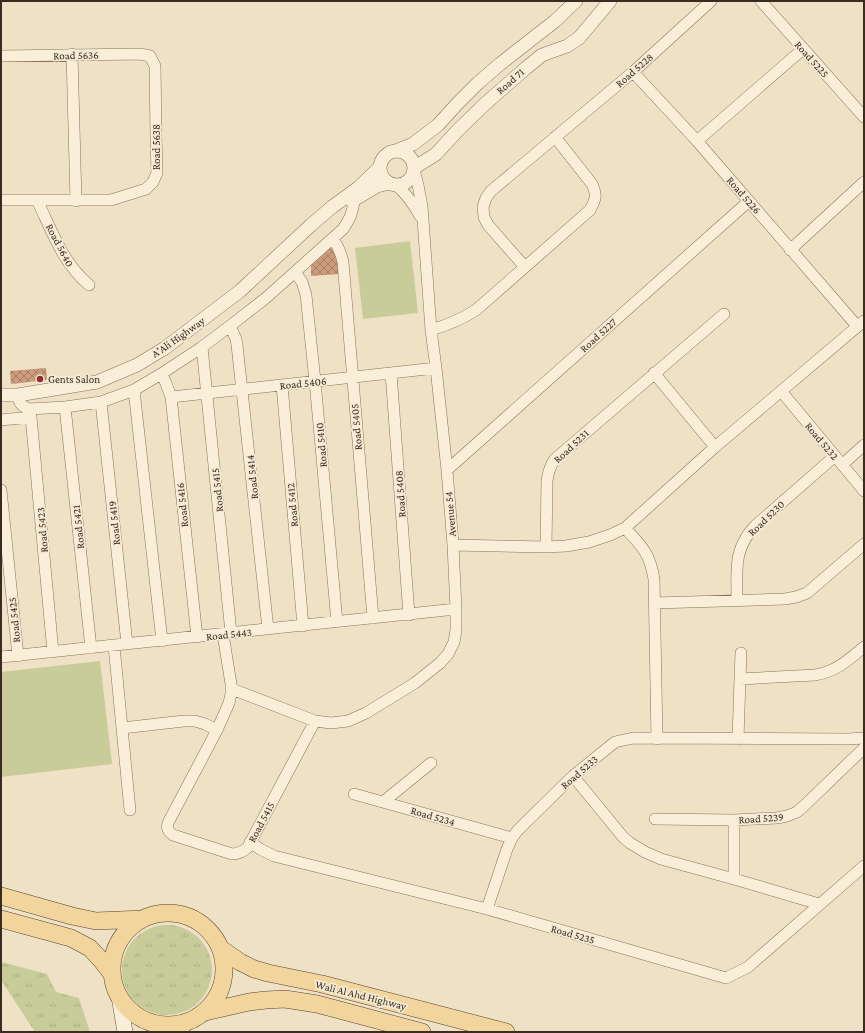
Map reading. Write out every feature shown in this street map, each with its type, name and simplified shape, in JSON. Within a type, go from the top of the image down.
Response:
[{"type":"main road","points":[[1,896],[72,916],[96,921],[143,919],[158,914],[173,914],[188,917],[202,924],[213,935],[220,948],[224,965],[223,983],[216,998],[205,1012],[182,1027],[147,1021],[136,1015],[126,1006],[116,989],[112,974],[113,957],[119,942],[130,929],[143,919]]},
{"type":"main road","points":[[1,919],[71,938],[90,948],[112,974]]},
{"type":"main road","name":"Wali Al Ahd Highway","points":[[220,948],[240,962],[254,969],[322,984],[506,1032]]},
{"type":"main road","points":[[119,996],[125,1032]]},
{"type":"main road","name":"Wali Al Ahd Highway","points":[[205,1012],[249,1002],[284,999],[317,1004],[422,1032]]},
{"type":"street","name":"Road 71","points":[[398,150],[413,144],[438,125],[478,83],[550,25],[576,1]]},
{"type":"street","name":"Road 71","points":[[414,169],[436,154],[486,102],[542,55],[567,46],[579,38],[610,1]]},
{"type":"street","name":"Road 5228","points":[[524,266],[488,225],[484,217],[483,207],[486,198],[491,191],[632,72],[711,1]]},
{"type":"street","name":"Road 5225","points":[[761,1],[864,117]]},
{"type":"street","points":[[697,141],[803,49]]},
{"type":"street","points":[[72,54],[76,201]]},
{"type":"street","name":"Road 5636","points":[[1,56],[140,54],[150,56]]},
{"type":"street","name":"Road 5638","points":[[1,200],[111,200],[146,189],[153,182],[157,173],[156,66],[150,56]]},
{"type":"street","name":"Road 5226","points":[[632,72],[697,141],[790,250],[861,324]]},
{"type":"street","points":[[431,330],[452,323],[476,310],[524,266],[590,210],[595,202],[596,192],[592,184],[555,138]]},
{"type":"street","points":[[398,150],[408,155],[414,165],[412,176],[400,185],[392,184],[382,177],[379,168],[380,162],[386,154],[398,150]]},
{"type":"street","name":"A'Ali Highway","points":[[1,395],[18,395],[97,382],[137,365],[165,348],[240,291],[332,207],[358,188],[379,168]]},
{"type":"street","name":"Avenue 54","points":[[315,721],[331,723],[348,721],[366,713],[415,683],[440,663],[448,654],[454,642],[456,630],[456,609],[447,470],[431,330],[422,206],[414,169]]},
{"type":"street","points":[[790,250],[864,182]]},
{"type":"street","name":"Avenue 54","points":[[392,184],[404,191],[410,198],[422,220]]},
{"type":"street","name":"A'Ali Highway","points":[[311,226],[329,218],[377,186],[392,184]]},
{"type":"street","name":"Road 5640","points":[[37,200],[62,253],[74,270],[89,284]]},
{"type":"street","points":[[1,420],[30,413],[101,402],[134,390],[161,374],[202,347],[267,297],[333,239],[343,229],[349,220],[353,211],[354,200]]},
{"type":"street","name":"Road 5227","points":[[447,470],[749,201]]},
{"type":"street","name":"Road 5405","points":[[333,239],[342,255],[373,618]]},
{"type":"street","name":"Road 5410","points":[[295,272],[302,282],[306,295],[338,622]]},
{"type":"street","name":"Road 5231","points":[[546,547],[547,481],[550,465],[554,459],[724,314]]},
{"type":"street","points":[[453,545],[566,546],[589,542],[625,528],[715,447],[861,324]]},
{"type":"street","name":"Road 5414","points":[[230,326],[237,345],[268,629]]},
{"type":"street","name":"Road 5415","points":[[202,347],[232,689],[229,703],[217,730],[169,821],[167,826],[168,832],[173,835],[232,854],[243,852],[248,847],[315,721]]},
{"type":"street","name":"Road 5406","points":[[170,397],[436,368]]},
{"type":"street","name":"Road 5408","points":[[391,373],[410,615]]},
{"type":"street","points":[[654,373],[715,447]]},
{"type":"street","name":"Road 5416","points":[[161,374],[170,397],[197,637]]},
{"type":"street","name":"Road 5412","points":[[282,385],[303,626]]},
{"type":"street","points":[[134,390],[162,641]]},
{"type":"street","name":"Road 5232","points":[[781,391],[864,491]]},
{"type":"street","points":[[18,395],[18,401],[30,413]]},
{"type":"street","name":"A'Ali Highway","points":[[1,403],[18,395]]},
{"type":"street","name":"Road 5419","points":[[101,402],[127,644]]},
{"type":"street","name":"Road 5421","points":[[65,407],[91,648]]},
{"type":"street","name":"Road 5423","points":[[30,413],[53,652]]},
{"type":"street","points":[[842,465],[864,444]]},
{"type":"street","name":"Road 5230","points":[[737,600],[739,552],[745,538],[755,526],[835,456]]},
{"type":"street","name":"Road 5425","points":[[1,490],[18,656]]},
{"type":"street","points":[[625,528],[641,544],[652,567],[654,579],[657,739]]},
{"type":"street","points":[[655,603],[785,599],[796,597],[807,593],[864,544]]},
{"type":"street","name":"Road 5443","points":[[1,657],[456,609]]},
{"type":"street","points":[[114,646],[130,810]]},
{"type":"street","points":[[740,679],[815,675],[826,673],[836,668],[864,647]]},
{"type":"street","points":[[738,739],[741,652]]},
{"type":"street","points":[[232,689],[315,721]]},
{"type":"street","points":[[122,728],[195,721],[217,730]]},
{"type":"street","name":"Road 5233","points":[[487,910],[507,849],[518,830],[573,776],[615,742],[633,738],[848,740],[864,738]]},
{"type":"street","name":"Road 5239","points":[[655,819],[734,820],[777,818],[787,816],[797,812],[805,805],[864,748]]},
{"type":"street","points":[[383,802],[432,763]]},
{"type":"street","points":[[573,776],[623,837],[637,848],[661,859],[819,904]]},
{"type":"street","name":"Road 5234","points":[[354,794],[512,838]]},
{"type":"street","points":[[734,820],[734,879]]},
{"type":"street","name":"Road 5235","points":[[250,842],[274,856],[487,910],[726,978],[748,967],[864,866]]},
{"type":"green space","points":[[410,241],[418,313],[363,319],[355,248]]},
{"type":"green space","points":[[100,661],[112,764],[1,777],[1,672]]},
{"type":"green space","points":[[158,925],[176,925],[192,932],[205,945],[212,961],[212,979],[205,995],[192,1008],[176,1015],[158,1015],[142,1008],[129,995],[122,979],[122,961],[129,945],[142,932]]},
{"type":"green space","points":[[1,962],[47,974],[56,992],[79,998],[90,1032],[35,1032],[1,980]]},
{"type":"building","points":[[331,244],[336,247],[340,274],[311,276],[313,259]]},
{"type":"building","points":[[46,368],[47,380],[11,384],[10,371]]},
{"type":"place","name":"Gents Salon","points":[[40,379]]}]
